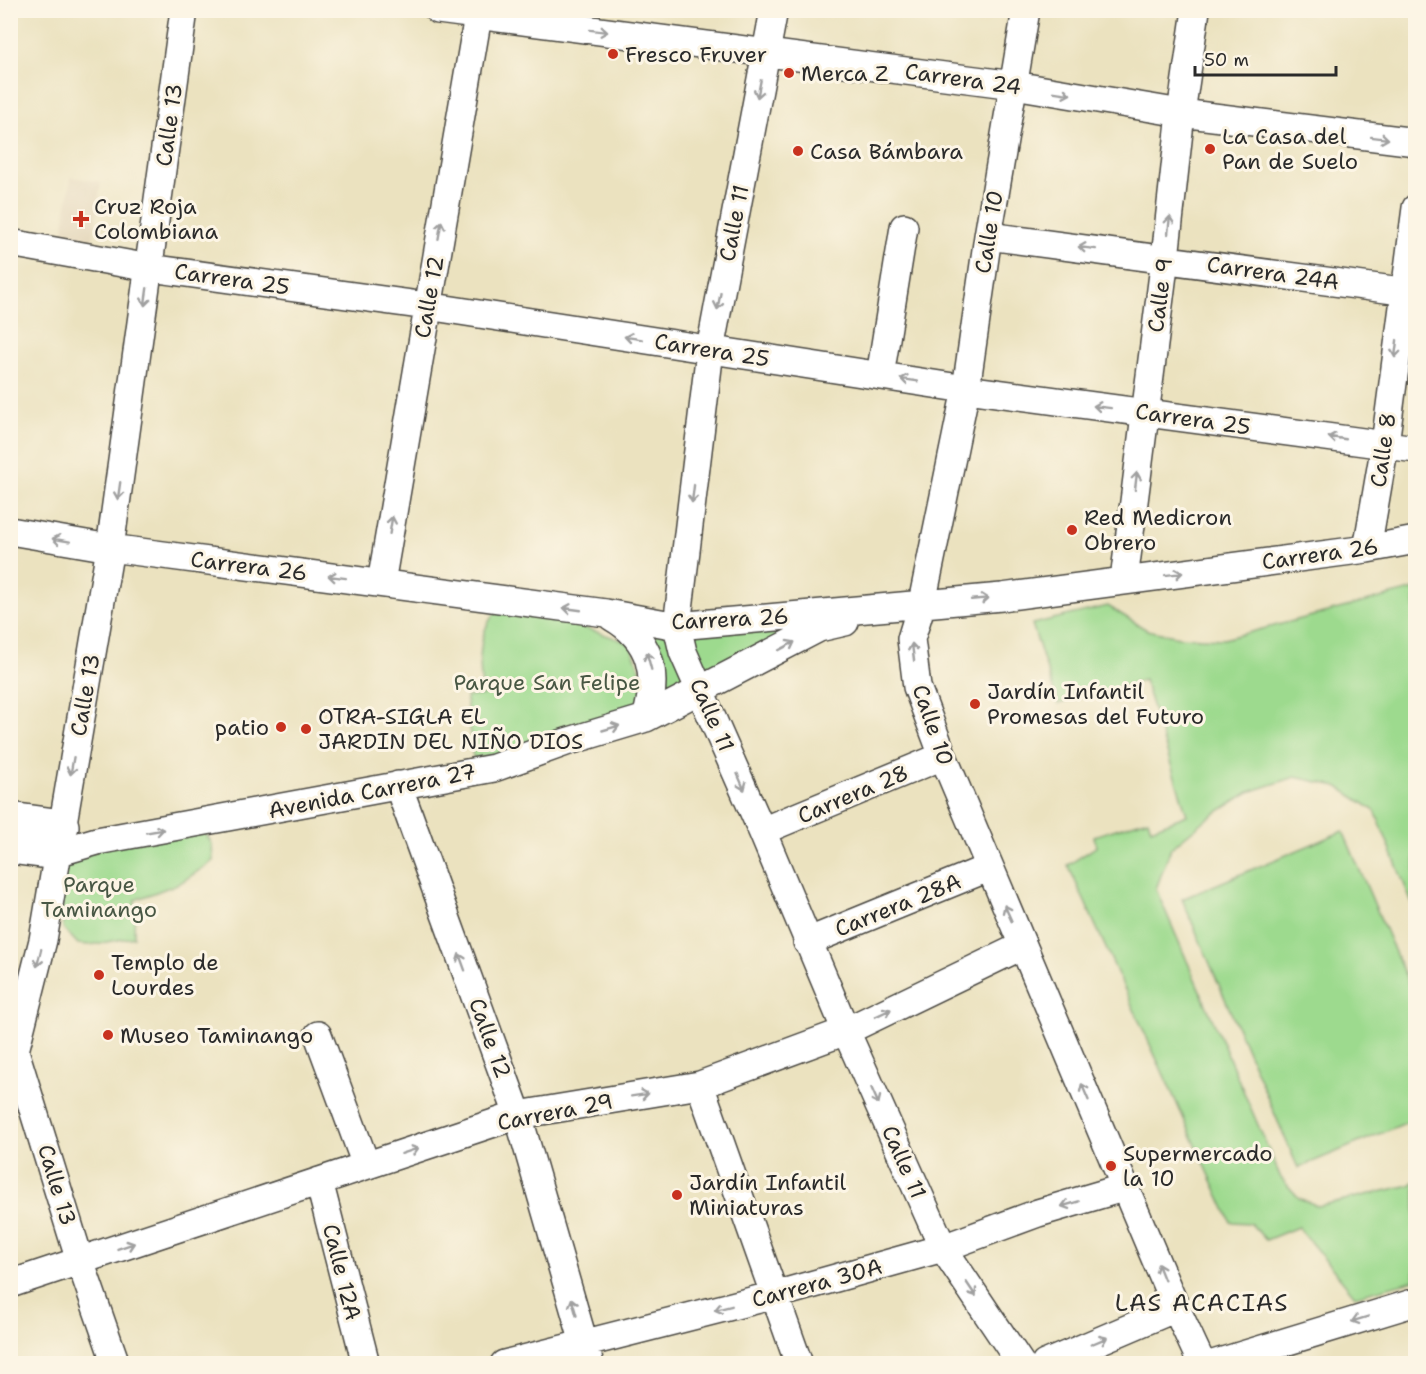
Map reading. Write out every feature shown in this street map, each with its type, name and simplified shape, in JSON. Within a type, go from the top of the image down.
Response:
[{"type":"main road","name":"Avenida Carrera 27","points":[[10,819],[59,840]]},
{"type":"main road","name":"Avenida Carrera 27","points":[[10,847],[59,840]]},
{"type":"street","name":"Calle 13","points":[[116,1364],[80,1261],[13,1051],[43,940],[110,548],[184,10]]},
{"type":"street","name":"Carrera 24","points":[[438,10],[1014,85],[1180,113],[1416,142]]},
{"type":"street","name":"Calle 11","points":[[774,10],[710,350],[677,626],[683,652],[762,831],[807,942],[943,1248],[1021,1364]]},
{"type":"street","name":"Calle 10","points":[[1026,10],[988,236],[966,389],[922,603],[911,639],[917,687],[988,868],[1176,1308],[1203,1364]]},
{"type":"street","name":"Calle 9","points":[[1124,580],[1165,258],[1180,113],[1196,10]]},
{"type":"street","name":"Calle 12","points":[[381,583],[478,14]]},
{"type":"street","name":"Calle 8","points":[[1367,549],[1409,292],[1416,208]]},
{"type":"street","points":[[880,376],[904,227]]},
{"type":"street","name":"Carrera 24A","points":[[988,236],[1409,292]]},
{"type":"street","name":"Carrera 25","points":[[10,243],[150,268],[427,306],[966,389],[1416,449]]},
{"type":"street","name":"Carrera 26","points":[[10,531],[110,548],[606,613],[677,626],[1002,597],[1367,549],[1416,540]]},
{"type":"street","name":"Avenida Carrera 27","points":[[59,840],[98,841],[494,768],[566,742],[646,718],[702,691],[819,628],[922,603]]},
{"type":"street","name":"Calle 11","points":[[606,613],[631,628],[646,650],[653,677],[652,697],[646,718]]},
{"type":"street","name":"Carrera 28","points":[[762,831],[943,756]]},
{"type":"street","name":"Calle 12","points":[[398,785],[518,1115],[587,1353]]},
{"type":"street","name":"Carrera 28A","points":[[807,942],[988,868]]},
{"type":"street","name":"Carrera 29","points":[[10,1284],[518,1115],[700,1085],[846,1031],[1023,946]]},
{"type":"street","points":[[318,1035],[366,1165]]},
{"type":"street","points":[[700,1085],[799,1364]]},
{"type":"street","name":"Calle 12A","points":[[319,1181],[366,1364]]},
{"type":"street","name":"Carrera 30A","points":[[504,1364],[587,1353],[775,1295],[943,1248],[1038,1213],[1126,1187]]},
{"type":"street","points":[[1213,1364],[1416,1302]]},
{"type":"street","points":[[1045,1364],[1176,1308]]},
{"type":"shaded area","name":"Cruz Roja Colombiana","points":[[71,177],[101,182],[92,248],[62,243]]},
{"type":"green space","points":[[1415,589],[1415,911],[1375,811],[1337,786],[1295,777],[1249,792],[1208,818],[1171,848],[1156,889],[1281,1178],[1299,1198],[1318,1206],[1410,1185],[1415,1181],[1415,1280],[1355,1296],[1298,1227],[1266,1240],[1250,1223],[1231,1222],[1068,865],[1096,847],[1094,836],[1148,819],[1151,829],[1187,815],[1144,680],[1058,704],[1032,624],[1108,606],[1147,630],[1179,637],[1224,639]]},
{"type":"green space","name":"Parque San Felipe","points":[[497,611],[564,621],[630,643],[645,683],[637,714],[517,752],[473,758],[466,697],[483,695],[480,662],[482,640],[485,629]]},
{"type":"green space","points":[[806,622],[749,653],[702,673],[686,633]]},
{"type":"green space","points":[[639,629],[673,632],[690,681],[657,699]]},
{"type":"green space","points":[[1343,831],[1415,999],[1415,1119],[1298,1168],[1182,899]]},
{"type":"green space","name":"Parque Taminango","points":[[205,832],[212,844],[213,861],[180,883],[135,900],[134,937],[90,945],[78,944],[63,928],[61,897],[65,864],[112,844]]},
{"type":"place","name":"Fresco Fruver","points":[[613,54]]},
{"type":"place","name":"Merca Z","points":[[789,73]]},
{"type":"place","name":"La Casa del Pan de Suelo","points":[[1210,149]]},
{"type":"place","name":"Casa Bámbara","points":[[798,151]]},
{"type":"place","name":"Cruz Roja Colombiana","points":[[81,219]]},
{"type":"place","name":"Red Medicron Obrero","points":[[1072,530]]},
{"type":"place","name":"Jardín Infantil Promesas del Futuro","points":[[975,704]]},
{"type":"place","name":"patio","points":[[281,727]]},
{"type":"place","name":"OTRA-SIGLA EL JARDIN DEL NIÑO DIOS","points":[[306,729]]},
{"type":"place","name":"Templo de Lourdes","points":[[99,975]]},
{"type":"place","name":"Museo Taminango","points":[[108,1035]]},
{"type":"place","name":"Supermercado la 10","points":[[1111,1166]]},
{"type":"place","name":"Jardín Infantil Miniaturas","points":[[677,1195]]},
{"type":"district","name":"LAS ACACIAS","points":[[1202,1303]]}]
